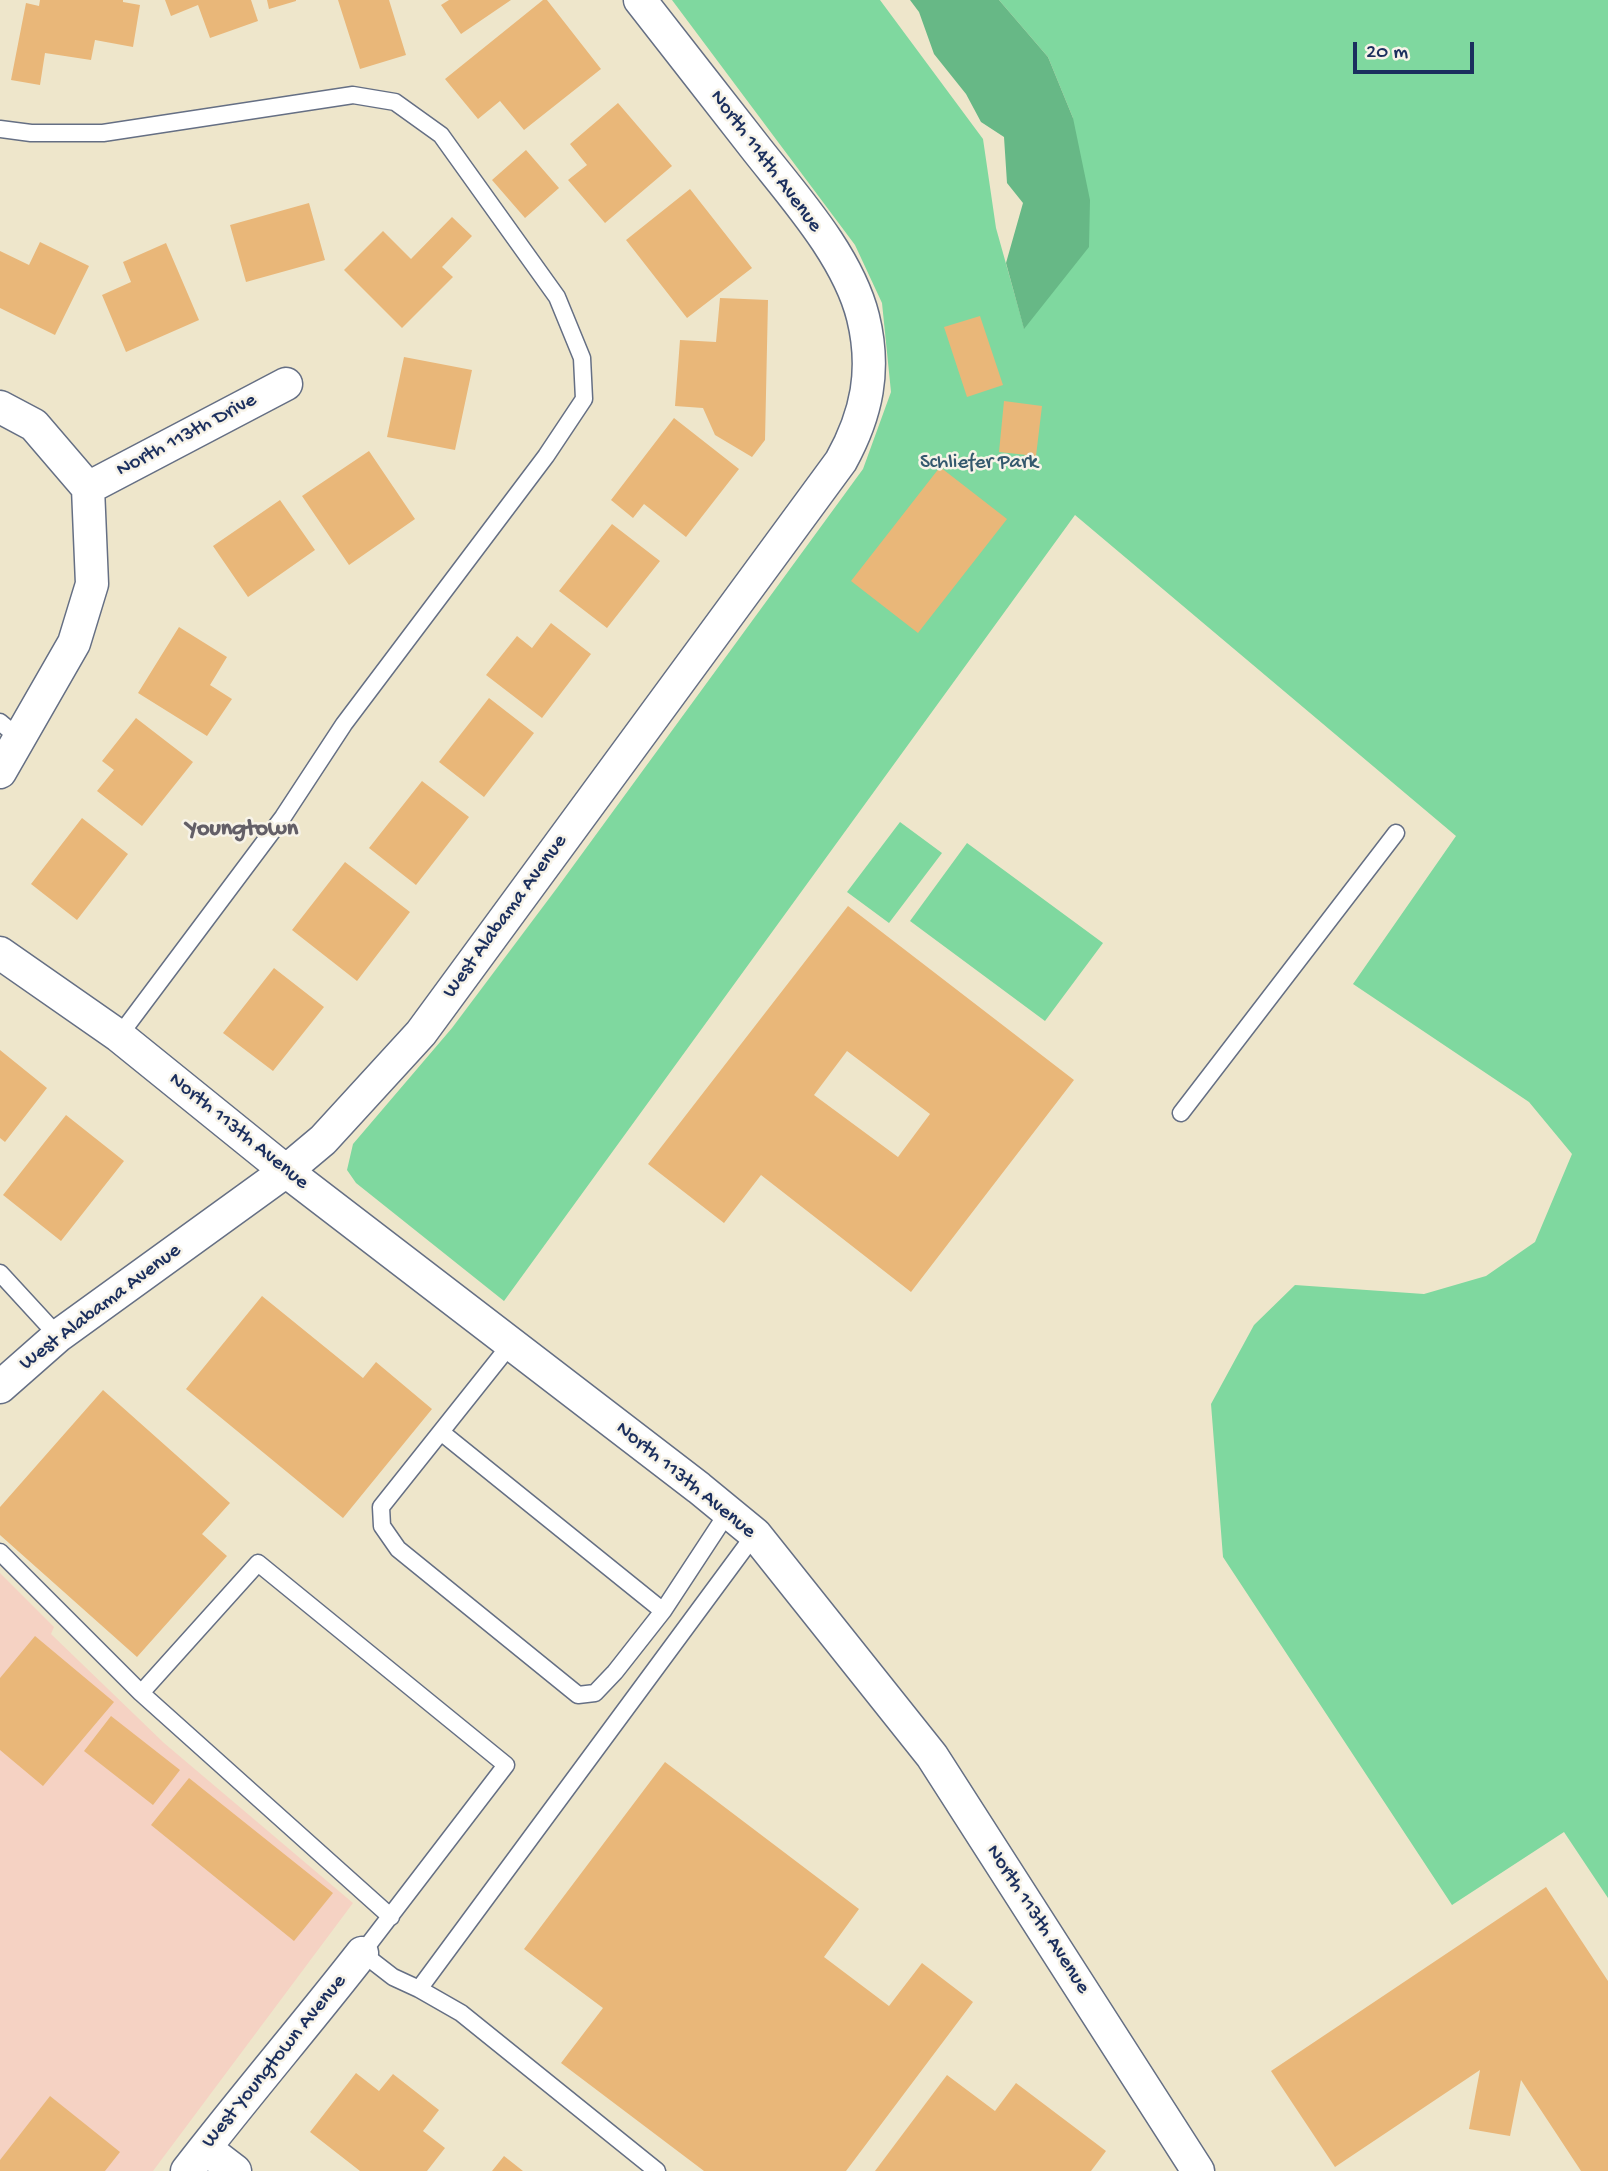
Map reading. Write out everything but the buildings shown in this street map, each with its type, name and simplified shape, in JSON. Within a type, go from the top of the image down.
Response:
[{"type":"street","name":"North 114th Avenue","points":[[640,0],[803,208],[829,246],[850,284],[867,337]]},
{"type":"street","name":"West Alabama Avenue","points":[[0,1387],[58,1336],[286,1171],[323,1140],[421,1032],[841,461],[862,417],[868,388],[867,337]]},
{"type":"street","name":"North 113th Drive","points":[[88,488],[286,384]]},
{"type":"street","points":[[0,407],[34,425],[88,488],[92,584],[74,643],[10,730],[0,772]]},
{"type":"street","name":"North 113th Avenue","points":[[0,953],[119,1036],[286,1171],[755,1534],[932,1756],[1198,2171]]},
{"type":"street","name":"West Youngtown Avenue","points":[[196,2160],[362,1953]]},
{"type":"street","points":[[196,2160],[234,2171]]},
{"type":"lane","points":[[0,129],[32,133],[103,133],[353,94],[395,102],[441,135],[557,297],[582,359],[583,399],[546,456],[344,724],[283,817],[119,1036]]},
{"type":"lane","points":[[1181,1113],[1396,833]]},
{"type":"lane","points":[[0,1273],[58,1336]]},
{"type":"lane","points":[[510,1345],[381,1507],[382,1526],[398,1549],[578,1695],[594,1693],[615,1672],[663,1611],[728,1512]]},
{"type":"lane","points":[[441,1432],[663,1611]]},
{"type":"lane","points":[[419,1989],[755,1534]]},
{"type":"lane","points":[[0,1552],[141,1693],[391,1917]]},
{"type":"lane","points":[[141,1693],[258,1563],[506,1765],[362,1953],[393,1977],[461,2013],[657,2171]]},
{"type":"shaded area","points":[[0,1573],[54,1627],[51,1634],[164,1743],[353,1903],[153,2171],[0,2171]]},
{"type":"green space","name":"Schliefer Park","points":[[672,0],[880,0],[983,139],[996,228],[1024,328],[1073,118],[1048,57],[999,0],[1608,0],[1608,1898],[1564,1832],[1452,1905],[1223,1557],[1211,1404],[1254,1325],[1295,1285],[1424,1294],[1486,1276],[1535,1242],[1572,1154],[1529,1102],[1353,984],[1456,836],[1075,515],[504,1301],[356,1183],[347,1170],[353,1144],[452,1028],[863,469],[891,392],[882,303],[855,245]]},
{"type":"green space","points":[[910,0],[999,0],[1048,57],[1073,118],[1090,200],[1089,247],[1024,329],[1006,263],[1023,203],[1007,183],[1004,137],[981,122],[966,94],[934,54],[919,12]]},
{"type":"green space","points":[[900,822],[942,853],[889,923],[847,892]]},
{"type":"green space","points":[[967,843],[1103,943],[1045,1021],[910,921]]},
{"type":"district","name":"Youngtown","points":[[242,830]]}]
